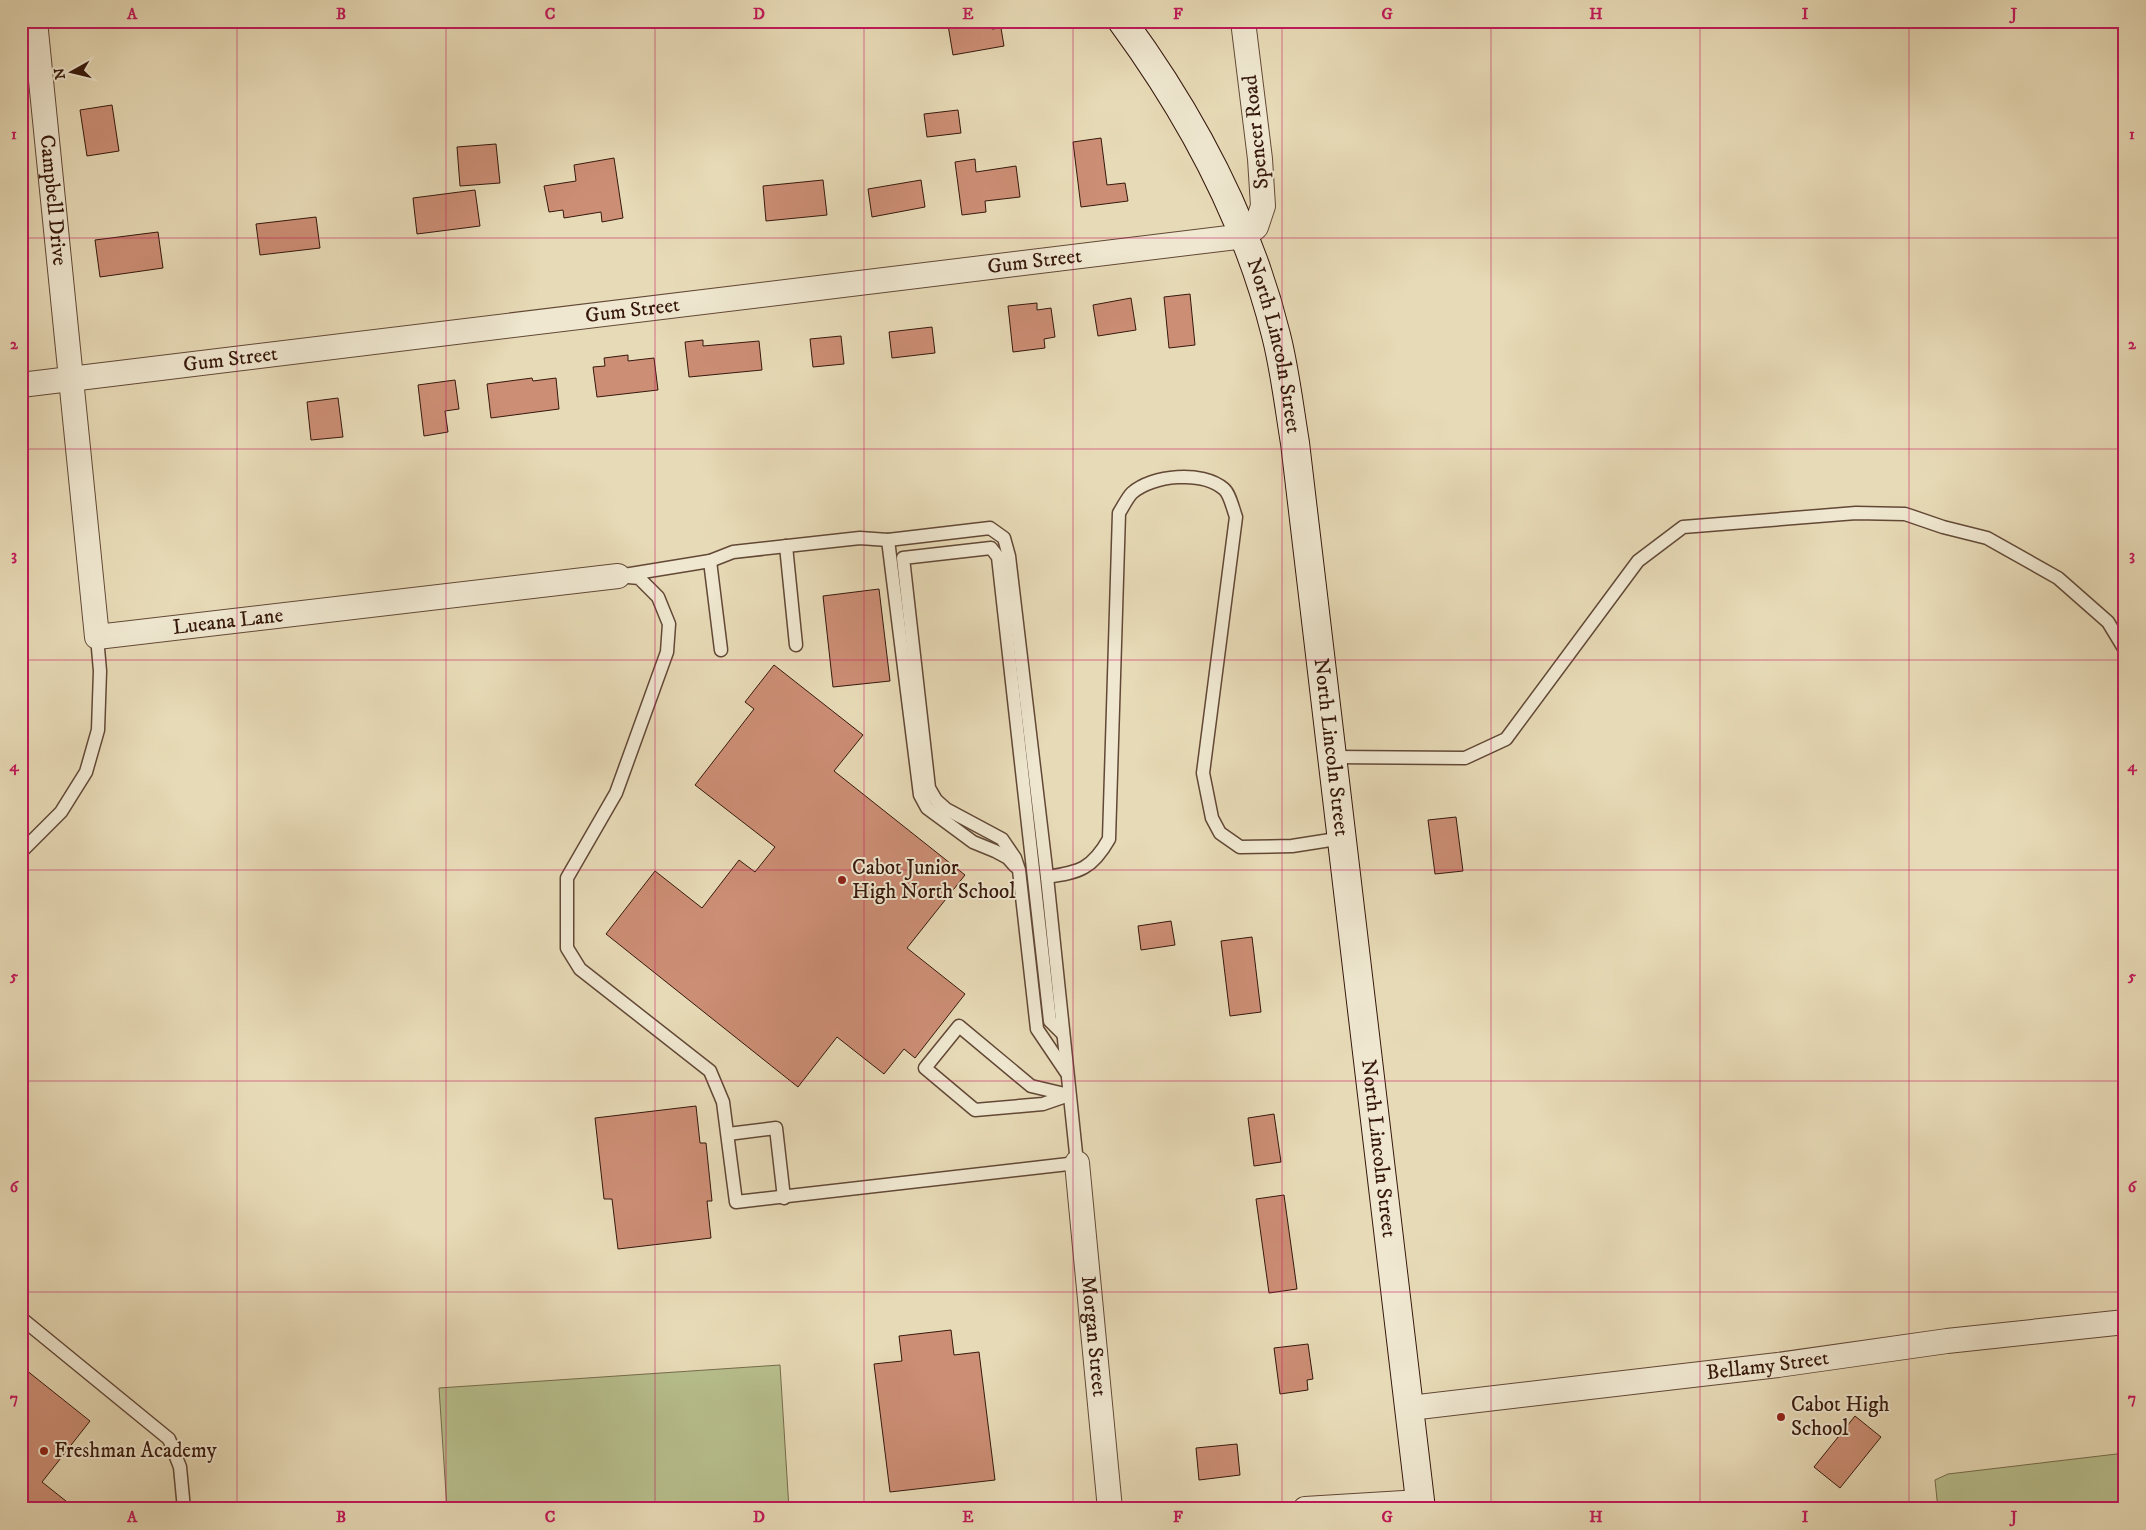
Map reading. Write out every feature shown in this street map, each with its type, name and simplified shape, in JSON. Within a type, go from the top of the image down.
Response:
[{"type":"street","name":"Campbell Drive","points":[[35,21],[71,379]]},
{"type":"street","name":"North Lincoln Street","points":[[1122,21],[1152,62],[1198,139],[1245,236],[1276,335],[1295,443],[1421,1505]]},
{"type":"street","name":"Spencer Road","points":[[1243,21],[1260,159],[1263,206],[1256,226],[1245,236]]},
{"type":"street","name":"Gum Street","points":[[21,384],[1245,236]]},
{"type":"street","points":[[71,379],[97,637]]},
{"type":"street","name":"Lueana Lane","points":[[97,637],[618,576]]},
{"type":"street","name":"Morgan Street","points":[[1077,1163],[1110,1509]]},
{"type":"street","name":"Bellamy Street","points":[[1410,1408],[1768,1366],[1947,1341],[2125,1322]]},
{"type":"street","points":[[1305,1509],[1421,1505]]},
{"type":"lane","points":[[1047,877],[1074,873],[1098,858],[1109,839],[1119,513],[1131,494],[1152,482],[1160,480],[1194,476],[1210,480],[1226,490],[1236,517],[1203,773],[1212,818],[1220,833],[1240,847],[1292,846],[1343,838]]},
{"type":"lane","points":[[1332,757],[1465,758],[1506,739],[1638,562],[1683,527],[1856,513],[1906,514],[1943,527],[1987,538],[2058,578],[2108,622],[2125,650]]},
{"type":"lane","points":[[990,528],[1004,538],[1009,556],[1047,877],[1077,1163],[736,1202],[723,1102],[710,1071],[580,969],[567,948],[567,878],[616,793],[667,652],[669,624],[658,597],[638,578],[618,576],[710,561],[734,552],[860,538],[888,540],[990,528]]},
{"type":"lane","points":[[888,540],[920,795],[928,808],[973,842],[1008,858],[1019,870]]},
{"type":"lane","points":[[786,546],[796,645]]},
{"type":"lane","points":[[1063,1034],[1050,1021],[998,557],[991,548],[903,558],[930,788],[936,800],[946,809],[1002,839],[1015,858],[1019,870],[1037,1029],[1067,1074]]},
{"type":"lane","points":[[710,561],[721,650]]},
{"type":"lane","points":[[21,852],[61,812],[86,772],[98,730],[100,671],[97,637]]},
{"type":"lane","points":[[959,1026],[1031,1086],[1070,1095],[1043,1104],[975,1110],[925,1068],[959,1026]]},
{"type":"lane","points":[[728,1134],[776,1128],[784,1198]]},
{"type":"lane","points":[[21,1318],[169,1438],[180,1467],[184,1509]]},
{"type":"green space","points":[[780,1365],[789,1509],[447,1509],[439,1388]]},
{"type":"green space","points":[[2125,1453],[2125,1509],[1938,1509],[1935,1480],[1948,1474]]},
{"type":"building","points":[[972,21],[991,21],[992,29],[1001,28],[1004,46],[953,55],[948,25]]},
{"type":"building","points":[[112,105],[119,151],[87,156],[80,110]]},
{"type":"building","points":[[958,110],[961,133],[927,137],[924,114]]},
{"type":"building","points":[[1101,138],[1107,185],[1125,183],[1128,201],[1081,207],[1073,142]]},
{"type":"building","points":[[496,144],[500,183],[460,186],[457,147]]},
{"type":"building","points":[[614,158],[623,218],[602,222],[601,212],[564,218],[563,210],[549,212],[544,186],[576,181],[574,165]]},
{"type":"building","points":[[975,159],[976,172],[1016,166],[1020,197],[985,201],[986,212],[962,215],[955,162]]},
{"type":"building","points":[[823,180],[827,215],[766,221],[763,186]]},
{"type":"building","points":[[921,180],[925,207],[872,217],[868,189]]},
{"type":"building","points":[[475,190],[480,226],[417,234],[413,198]]},
{"type":"building","points":[[316,217],[320,248],[260,255],[256,224]]},
{"type":"building","points":[[158,232],[163,268],[100,277],[95,240]]},
{"type":"building","points":[[1190,294],[1195,345],[1169,348],[1164,297]]},
{"type":"building","points":[[1131,298],[1136,330],[1098,336],[1093,305]]},
{"type":"building","points":[[1037,303],[1037,310],[1051,308],[1055,337],[1044,339],[1045,348],[1013,352],[1008,306]]},
{"type":"building","points":[[932,327],[935,353],[892,358],[889,332]]},
{"type":"building","points":[[841,336],[844,364],[813,367],[810,339]]},
{"type":"building","points":[[703,340],[703,346],[759,341],[762,370],[689,377],[685,342]]},
{"type":"building","points":[[628,355],[628,361],[654,358],[658,390],[597,397],[593,367],[605,366],[604,358]]},
{"type":"building","points":[[532,378],[533,381],[556,378],[559,409],[491,418],[487,384]]},
{"type":"building","points":[[455,380],[459,409],[445,411],[448,432],[424,436],[418,385]]},
{"type":"building","points":[[338,398],[343,437],[311,440],[307,402]]},
{"type":"building","points":[[879,589],[890,681],[833,687],[823,596]]},
{"type":"building","name":"Cabot Junior High North School","points":[[774,665],[863,735],[834,771],[965,875],[907,948],[965,994],[915,1058],[904,1049],[884,1074],[837,1037],[798,1087],[606,934],[655,871],[702,908],[739,860],[755,872],[775,847],[695,785],[754,709],[745,702]]},
{"type":"building","points":[[1456,817],[1463,871],[1435,874],[1428,820]]},
{"type":"building","points":[[1171,921],[1175,945],[1141,950],[1138,926]]},
{"type":"building","points":[[1252,937],[1261,1012],[1230,1016],[1221,941]]},
{"type":"building","points":[[696,1106],[700,1143],[706,1143],[712,1201],[707,1201],[711,1238],[618,1249],[612,1199],[604,1199],[595,1118]]},
{"type":"building","points":[[1274,1114],[1281,1162],[1254,1166],[1248,1118]]},
{"type":"building","points":[[1284,1195],[1297,1289],[1269,1293],[1256,1199]]},
{"type":"building","points":[[951,1330],[954,1355],[979,1352],[995,1480],[890,1492],[874,1364],[902,1361],[899,1336]]},
{"type":"building","points":[[1308,1344],[1313,1379],[1307,1380],[1308,1390],[1280,1394],[1274,1348]]},
{"type":"building","name":"Freshman Academy","points":[[21,1366],[90,1421],[42,1482],[76,1509],[21,1509]]},
{"type":"building","points":[[1855,1416],[1881,1437],[1840,1488],[1814,1467]]},
{"type":"building","points":[[1237,1444],[1240,1475],[1199,1480],[1196,1448]]},
{"type":"place","name":"Cabot Junior High North School","points":[[842,880]]},
{"type":"place","name":"Cabot High School","points":[[1781,1417]]},
{"type":"place","name":"Freshman Academy","points":[[44,1451]]}]
